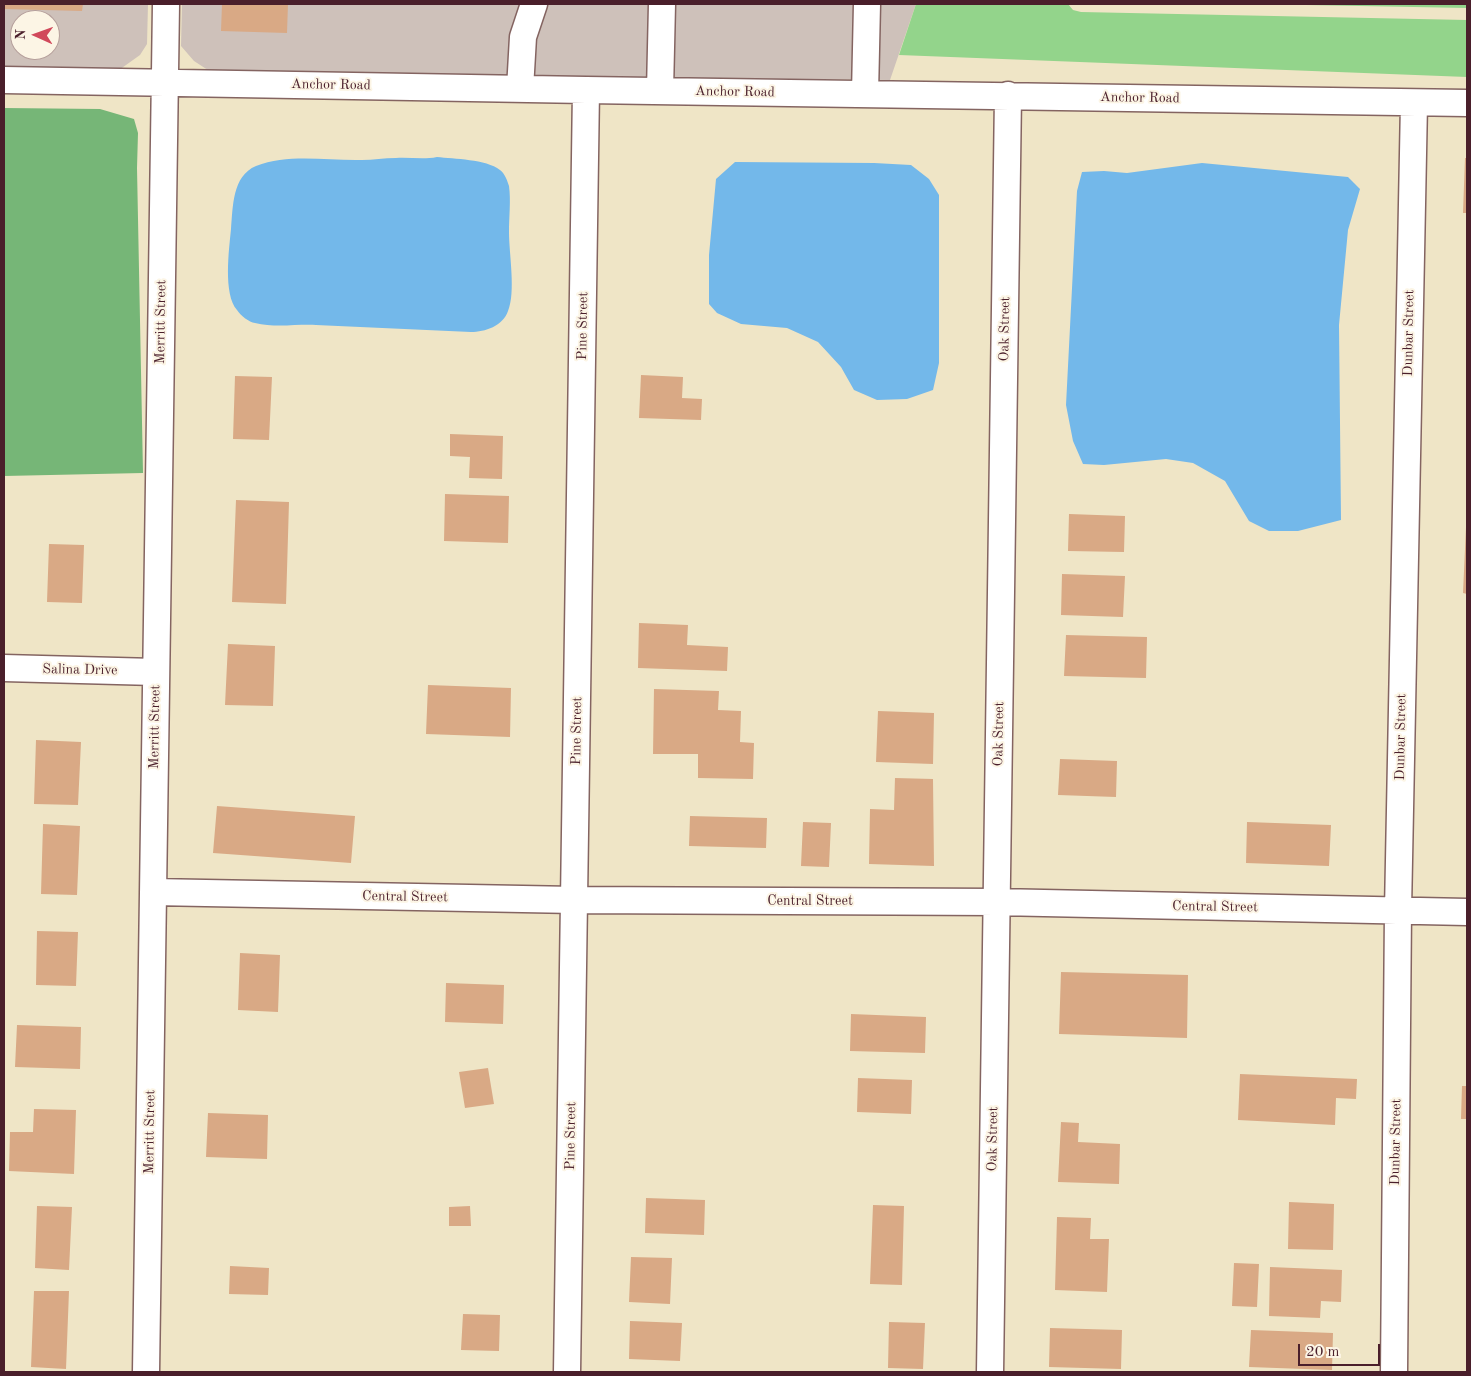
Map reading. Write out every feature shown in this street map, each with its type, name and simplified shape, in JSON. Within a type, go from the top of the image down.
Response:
[{"type":"street","name":"Merritt Street","points":[[146,1372],[166,4]]},
{"type":"street","points":[[520,89],[523,37],[534,4]]},
{"type":"street","points":[[660,91],[662,4]]},
{"type":"street","points":[[865,94],[867,4]]},
{"type":"street","name":"Anchor Road","points":[[4,80],[1467,103]]},
{"type":"street","name":"Pine Street","points":[[567,1372],[586,90]]},
{"type":"street","name":"Oak Street","points":[[990,1372],[1008,95]]},
{"type":"street","name":"Dunbar Street","points":[[1394,1372],[1398,910],[1414,103]]},
{"type":"street","name":"Salina Drive","points":[[4,668],[156,672]]},
{"type":"street","name":"Central Street","points":[[153,892],[575,900],[997,902],[1467,912]]},
{"type":"shaded area","points":[[4,4],[148,4],[147,44],[140,55],[119,70],[4,68]]},
{"type":"shaded area","points":[[182,4],[916,4],[890,80],[214,74],[194,61],[181,46]]},
{"type":"green space","points":[[916,4],[1068,4],[1073,10],[1081,12],[1467,20],[1467,77],[899,55]]},
{"type":"green space","points":[[1252,4],[1467,4],[1467,8]]},
{"type":"green space","points":[[4,108],[100,109],[134,119],[138,133],[137,168],[143,473],[4,476]]},
{"type":"water","points":[[437,157],[470,160],[487,164],[494,166],[505,175],[510,197],[509,232],[512,294],[508,311],[502,321],[488,329],[471,332],[316,325],[270,325],[250,321],[239,312],[230,294],[228,260],[235,193],[242,177],[248,171],[269,162],[295,159],[362,160]]},
{"type":"water","points":[[735,162],[911,165],[929,179],[939,195],[939,363],[933,390],[907,399],[877,400],[854,390],[841,367],[818,342],[787,328],[741,324],[717,313],[709,304],[709,255],[716,179]]},
{"type":"water","points":[[1202,163],[1348,177],[1360,189],[1348,230],[1339,325],[1341,520],[1298,531],[1269,531],[1249,521],[1225,481],[1193,463],[1166,459],[1104,465],[1083,464],[1073,441],[1066,405],[1077,191],[1082,172],[1127,173]]},
{"type":"building","points":[[4,4],[83,4],[82,11],[4,9]]},
{"type":"building","points":[[222,4],[288,4],[287,33],[221,31]]},
{"type":"building","points":[[1465,158],[1467,158],[1467,213],[1463,213]]},
{"type":"building","points":[[641,375],[683,377],[682,398],[702,399],[701,420],[639,418]]},
{"type":"building","points":[[235,376],[272,377],[269,440],[233,439]]},
{"type":"building","points":[[450,434],[503,436],[502,479],[469,478],[470,457],[450,456]]},
{"type":"building","points":[[445,494],[509,496],[508,543],[444,541]]},
{"type":"building","points":[[236,500],[289,502],[286,604],[232,602]]},
{"type":"building","points":[[1069,514],[1125,516],[1124,552],[1068,551]]},
{"type":"building","points":[[1467,528],[1467,594],[1463,593]]},
{"type":"building","points":[[49,544],[84,545],[82,603],[47,602]]},
{"type":"building","points":[[1062,574],[1125,576],[1123,617],[1061,615]]},
{"type":"building","points":[[639,623],[688,625],[687,645],[728,647],[727,671],[638,668]]},
{"type":"building","points":[[1066,635],[1147,637],[1146,678],[1064,676]]},
{"type":"building","points":[[228,644],[275,646],[273,706],[225,705]]},
{"type":"building","points":[[428,685],[511,688],[510,737],[426,734]]},
{"type":"building","points":[[654,689],[719,691],[718,710],[741,711],[740,742],[754,743],[753,779],[698,778],[698,754],[653,754]]},
{"type":"building","points":[[878,711],[934,713],[933,764],[876,762]]},
{"type":"building","points":[[36,740],[81,742],[78,805],[34,804]]},
{"type":"building","points":[[1060,759],[1117,761],[1116,797],[1058,795]]},
{"type":"building","points":[[895,778],[933,779],[934,866],[869,864],[870,809],[894,810]]},
{"type":"building","points":[[217,806],[355,816],[351,863],[213,853]]},
{"type":"building","points":[[690,816],[767,818],[766,848],[689,846]]},
{"type":"building","points":[[803,822],[831,823],[829,867],[801,866]]},
{"type":"building","points":[[1247,822],[1331,825],[1329,866],[1246,863]]},
{"type":"building","points":[[43,824],[80,826],[77,895],[41,894]]},
{"type":"building","points":[[37,931],[78,932],[76,986],[36,985]]},
{"type":"building","points":[[240,953],[280,955],[278,1012],[238,1010]]},
{"type":"building","points":[[1061,972],[1188,975],[1187,1038],[1059,1034]]},
{"type":"building","points":[[446,983],[504,985],[503,1024],[445,1022]]},
{"type":"building","points":[[851,1014],[926,1017],[925,1053],[850,1051]]},
{"type":"building","points":[[17,1025],[81,1027],[80,1069],[15,1067]]},
{"type":"building","points":[[488,1068],[494,1104],[465,1108],[459,1072]]},
{"type":"building","points":[[1240,1074],[1357,1079],[1356,1099],[1336,1098],[1335,1125],[1238,1120]]},
{"type":"building","points":[[858,1078],[912,1080],[911,1114],[857,1112]]},
{"type":"building","points":[[1462,1086],[1467,1086],[1467,1119],[1461,1119]]},
{"type":"building","points":[[34,1109],[76,1110],[74,1174],[9,1171],[10,1132],[33,1132]]},
{"type":"building","points":[[208,1113],[268,1115],[267,1159],[206,1157]]},
{"type":"building","points":[[1061,1122],[1079,1123],[1078,1142],[1120,1144],[1119,1184],[1058,1182]]},
{"type":"building","points":[[646,1198],[705,1200],[704,1235],[645,1233]]},
{"type":"building","points":[[1289,1202],[1334,1204],[1333,1250],[1288,1249]]},
{"type":"building","points":[[873,1205],[904,1206],[902,1285],[870,1284]]},
{"type":"building","points":[[37,1206],[72,1207],[69,1270],[35,1268]]},
{"type":"building","points":[[470,1206],[471,1226],[449,1226],[449,1207]]},
{"type":"building","points":[[1057,1217],[1091,1218],[1090,1239],[1109,1239],[1107,1292],[1055,1290]]},
{"type":"building","points":[[631,1257],[672,1258],[670,1304],[629,1302]]},
{"type":"building","points":[[1234,1263],[1259,1264],[1257,1307],[1232,1306]]},
{"type":"building","points":[[230,1266],[269,1268],[268,1295],[229,1294]]},
{"type":"building","points":[[1270,1267],[1342,1270],[1341,1302],[1321,1301],[1320,1318],[1269,1316]]},
{"type":"building","points":[[34,1291],[69,1291],[66,1369],[31,1367]]},
{"type":"building","points":[[463,1314],[500,1315],[499,1351],[461,1350]]},
{"type":"building","points":[[630,1321],[682,1323],[680,1361],[629,1359]]},
{"type":"building","points":[[889,1322],[925,1323],[923,1369],[888,1368]]},
{"type":"building","points":[[1050,1328],[1122,1330],[1121,1369],[1049,1367]]},
{"type":"building","points":[[1251,1330],[1333,1333],[1332,1370],[1249,1367]]}]
